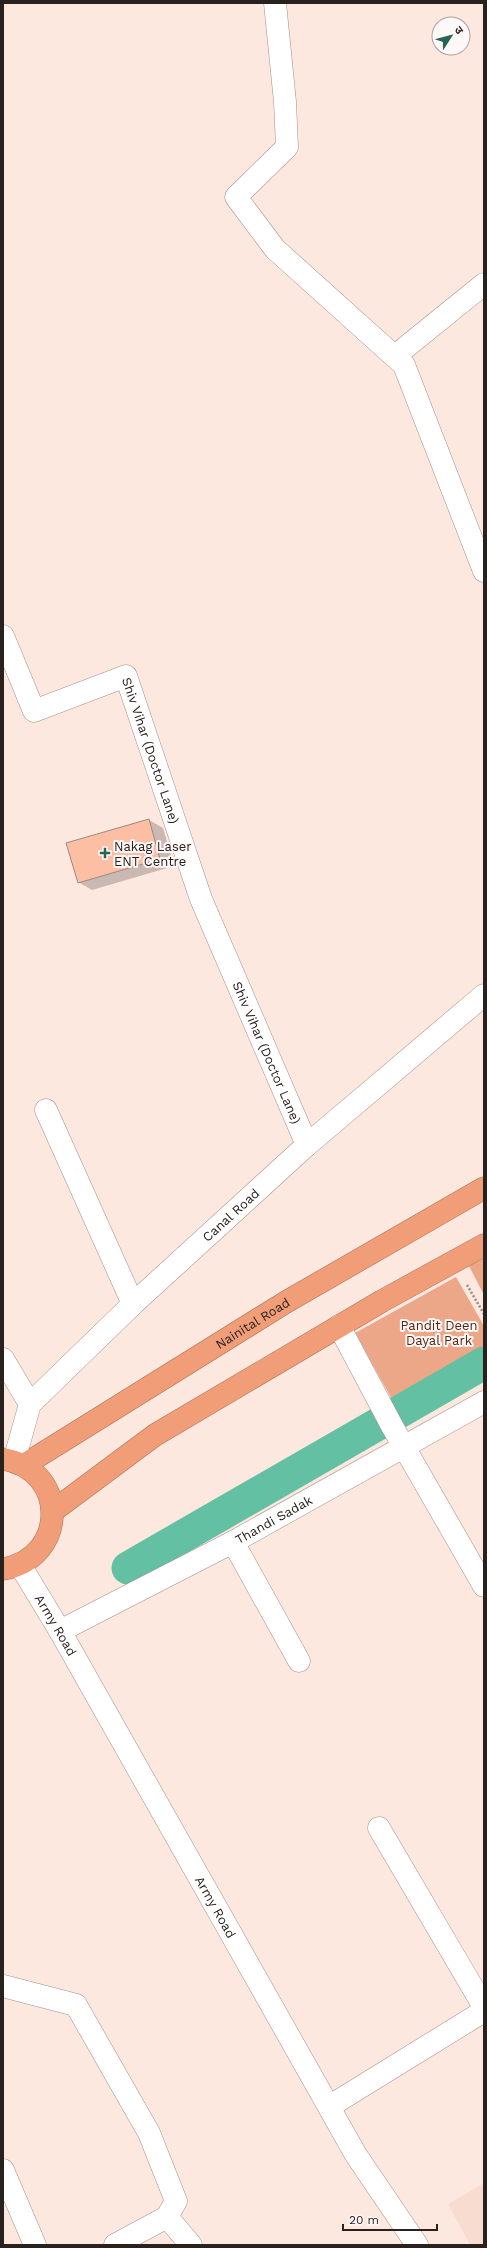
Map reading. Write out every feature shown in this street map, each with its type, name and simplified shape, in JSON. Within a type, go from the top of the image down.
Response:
[{"type":"highway","name":"Nainital Road","points":[[14,1461],[484,1188]]},
{"type":"highway","points":[[53,1511],[155,1435],[339,1326],[484,1245]]},
{"type":"highway","points":[[11,1567],[34,1556],[45,1543],[51,1528],[53,1511],[49,1494],[41,1480],[14,1461]]},
{"type":"street","points":[[275,3],[285,102],[287,147],[236,197],[275,249],[404,365],[484,571]]},
{"type":"street","points":[[395,356],[484,284]]},
{"type":"street","name":"Shiv Vihar (Doctor Lane)","points":[[3,636],[34,710],[126,676],[201,899],[307,1145]]},
{"type":"street","name":"Canal Road","points":[[14,1461],[30,1404],[133,1304],[307,1145],[484,995]]},
{"type":"street","points":[[46,1110],[133,1304]]},
{"type":"street","points":[[339,1326],[387,1418],[484,1586]]},
{"type":"street","points":[[3,1359],[30,1404]]},
{"type":"street","name":"Thandi Sadak","points":[[60,1631],[233,1542],[484,1402]]},
{"type":"street","points":[[233,1542],[299,1661]]},
{"type":"street","name":"Army Road","points":[[11,1567],[60,1631],[330,2106],[356,2155],[417,2245]]},
{"type":"street","points":[[380,1828],[484,2007]]},
{"type":"street","points":[[3,1986],[76,2005],[149,2133],[176,2201],[167,2218],[115,2245]]},
{"type":"street","points":[[330,2106],[484,2011]]},
{"type":"street","points":[[3,2170],[35,2245]]},
{"type":"street","points":[[167,2218],[191,2245]]},
{"type":"path","points":[[453,1262],[484,1314]]},
{"type":"shaded area","points":[[484,2183],[484,2245],[470,2245],[448,2204]]},
{"type":"green space","points":[[484,1258],[484,1295],[469,1266]]},
{"type":"green space","name":"Pandit Deen Dayal Park","points":[[456,1277],[484,1326],[484,1354],[394,1403],[355,1333]]},
{"type":"building","points":[[149,819],[160,859],[78,883],[66,843]]},
{"type":"waterway","points":[[128,1568],[484,1363]]},
{"type":"place","name":"Nakag Laser ENT Centre","points":[[105,853]]}]
